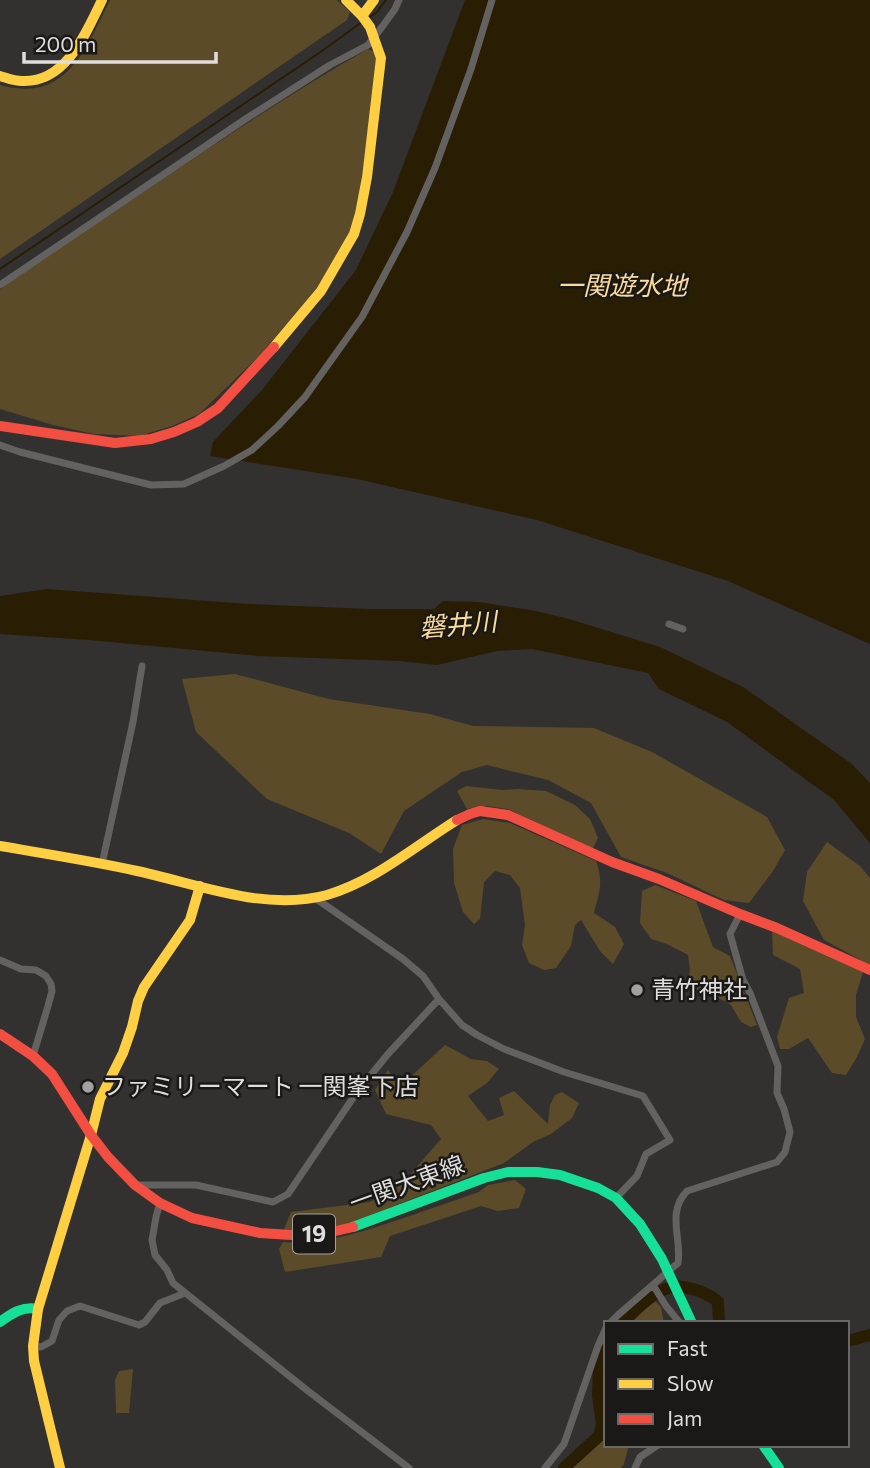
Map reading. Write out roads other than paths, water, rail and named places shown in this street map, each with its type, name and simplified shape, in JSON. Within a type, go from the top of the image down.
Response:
[{"type":"street","points":[[0,76],[9,80],[31,81],[57,71],[76,49],[102,0]]},
{"type":"street","points":[[0,426],[115,443],[150,439],[174,432],[197,422],[218,408],[321,291],[354,234],[360,214],[380,75],[381,58],[372,32],[362,16],[346,0]]},
{"type":"street","points":[[362,16],[374,0]]},
{"type":"street","points":[[0,285],[247,118],[330,65],[368,45],[372,32],[395,9],[399,0]]},
{"type":"street","points":[[0,444],[20,452],[152,485],[184,484],[252,450],[305,397],[366,310],[407,232],[435,168],[471,69],[492,0]]},
{"type":"street","points":[[670,624],[683,629]]},
{"type":"street","points":[[102,864],[133,722],[142,666]]},
{"type":"street","points":[[0,846],[65,855],[200,886],[282,901],[315,898],[346,888],[458,820],[476,812],[491,812],[508,815],[870,970]]},
{"type":"street","points":[[60,1468],[37,1379],[33,1346],[38,1310],[100,1099],[123,1053],[144,987],[190,920],[200,886]]},
{"type":"street","points":[[315,898],[403,959],[423,976],[462,1025],[477,1035],[504,1049],[564,1072],[643,1096],[670,1140],[646,1154],[637,1176],[615,1198]]},
{"type":"street","points":[[613,1321],[678,1263],[675,1224],[679,1199],[687,1191],[777,1162],[785,1152],[790,1132],[777,1093],[778,1066],[743,980],[730,934],[740,915]]},
{"type":"street","points":[[0,960],[21,969],[36,970],[46,976],[51,984],[52,991],[33,1056]]},
{"type":"street","points":[[135,1185],[196,1185],[273,1202],[288,1194],[357,1092],[439,999]]},
{"type":"street","name":"一関大東線","points":[[0,1034],[33,1056],[52,1074],[91,1135],[135,1185],[160,1203],[192,1218],[260,1233],[327,1233],[356,1226],[484,1178],[508,1172],[560,1175],[598,1188],[615,1198],[640,1224],[662,1259],[691,1321]]},
{"type":"street","points":[[160,1203],[152,1240],[155,1255],[173,1283],[409,1468]]},
{"type":"street","points":[[654,1286],[678,1321]]},
{"type":"street","points":[[33,1346],[41,1347],[52,1341],[59,1320],[67,1311],[80,1306],[139,1325],[145,1322],[160,1303],[186,1293]]},
{"type":"street","points":[[0,1322],[21,1308],[33,1307],[38,1310]]},
{"type":"street","points":[[545,1468],[564,1444],[604,1332]]},
{"type":"street","points":[[635,1468],[640,1457],[655,1447]]},
{"type":"street","points":[[765,1447],[773,1466]]},
{"type":"water","name":"一関遊水地","points":[[465,0],[870,0],[870,644],[728,581],[537,520],[357,479],[210,456],[213,442],[262,390],[356,270],[393,192]]},
{"type":"water","name":"磐井川","points":[[47,589],[248,604],[369,609],[434,609],[443,601],[479,602],[569,619],[660,647],[743,687],[852,764],[870,783],[870,843],[834,800],[727,722],[659,689],[648,673],[532,649],[497,651],[437,665],[400,661],[258,656],[0,634],[0,596]]},
{"type":"waterway","points":[[370,17],[386,0]]},
{"type":"waterway","points":[[0,269],[362,22]]},
{"type":"waterway","points":[[624,1321],[652,1297],[665,1289],[678,1286],[699,1291],[716,1300],[719,1321]]},
{"type":"waterway","points":[[849,1340],[870,1335]]},
{"type":"waterway","points":[[564,1468],[599,1436],[602,1424],[598,1396],[599,1368],[604,1353]]},
{"type":"place","name":"青竹神社","points":[[637,990]]},
{"type":"place","name":"ファミリーマート 一関峯下店","points":[[88,1087]]}]
